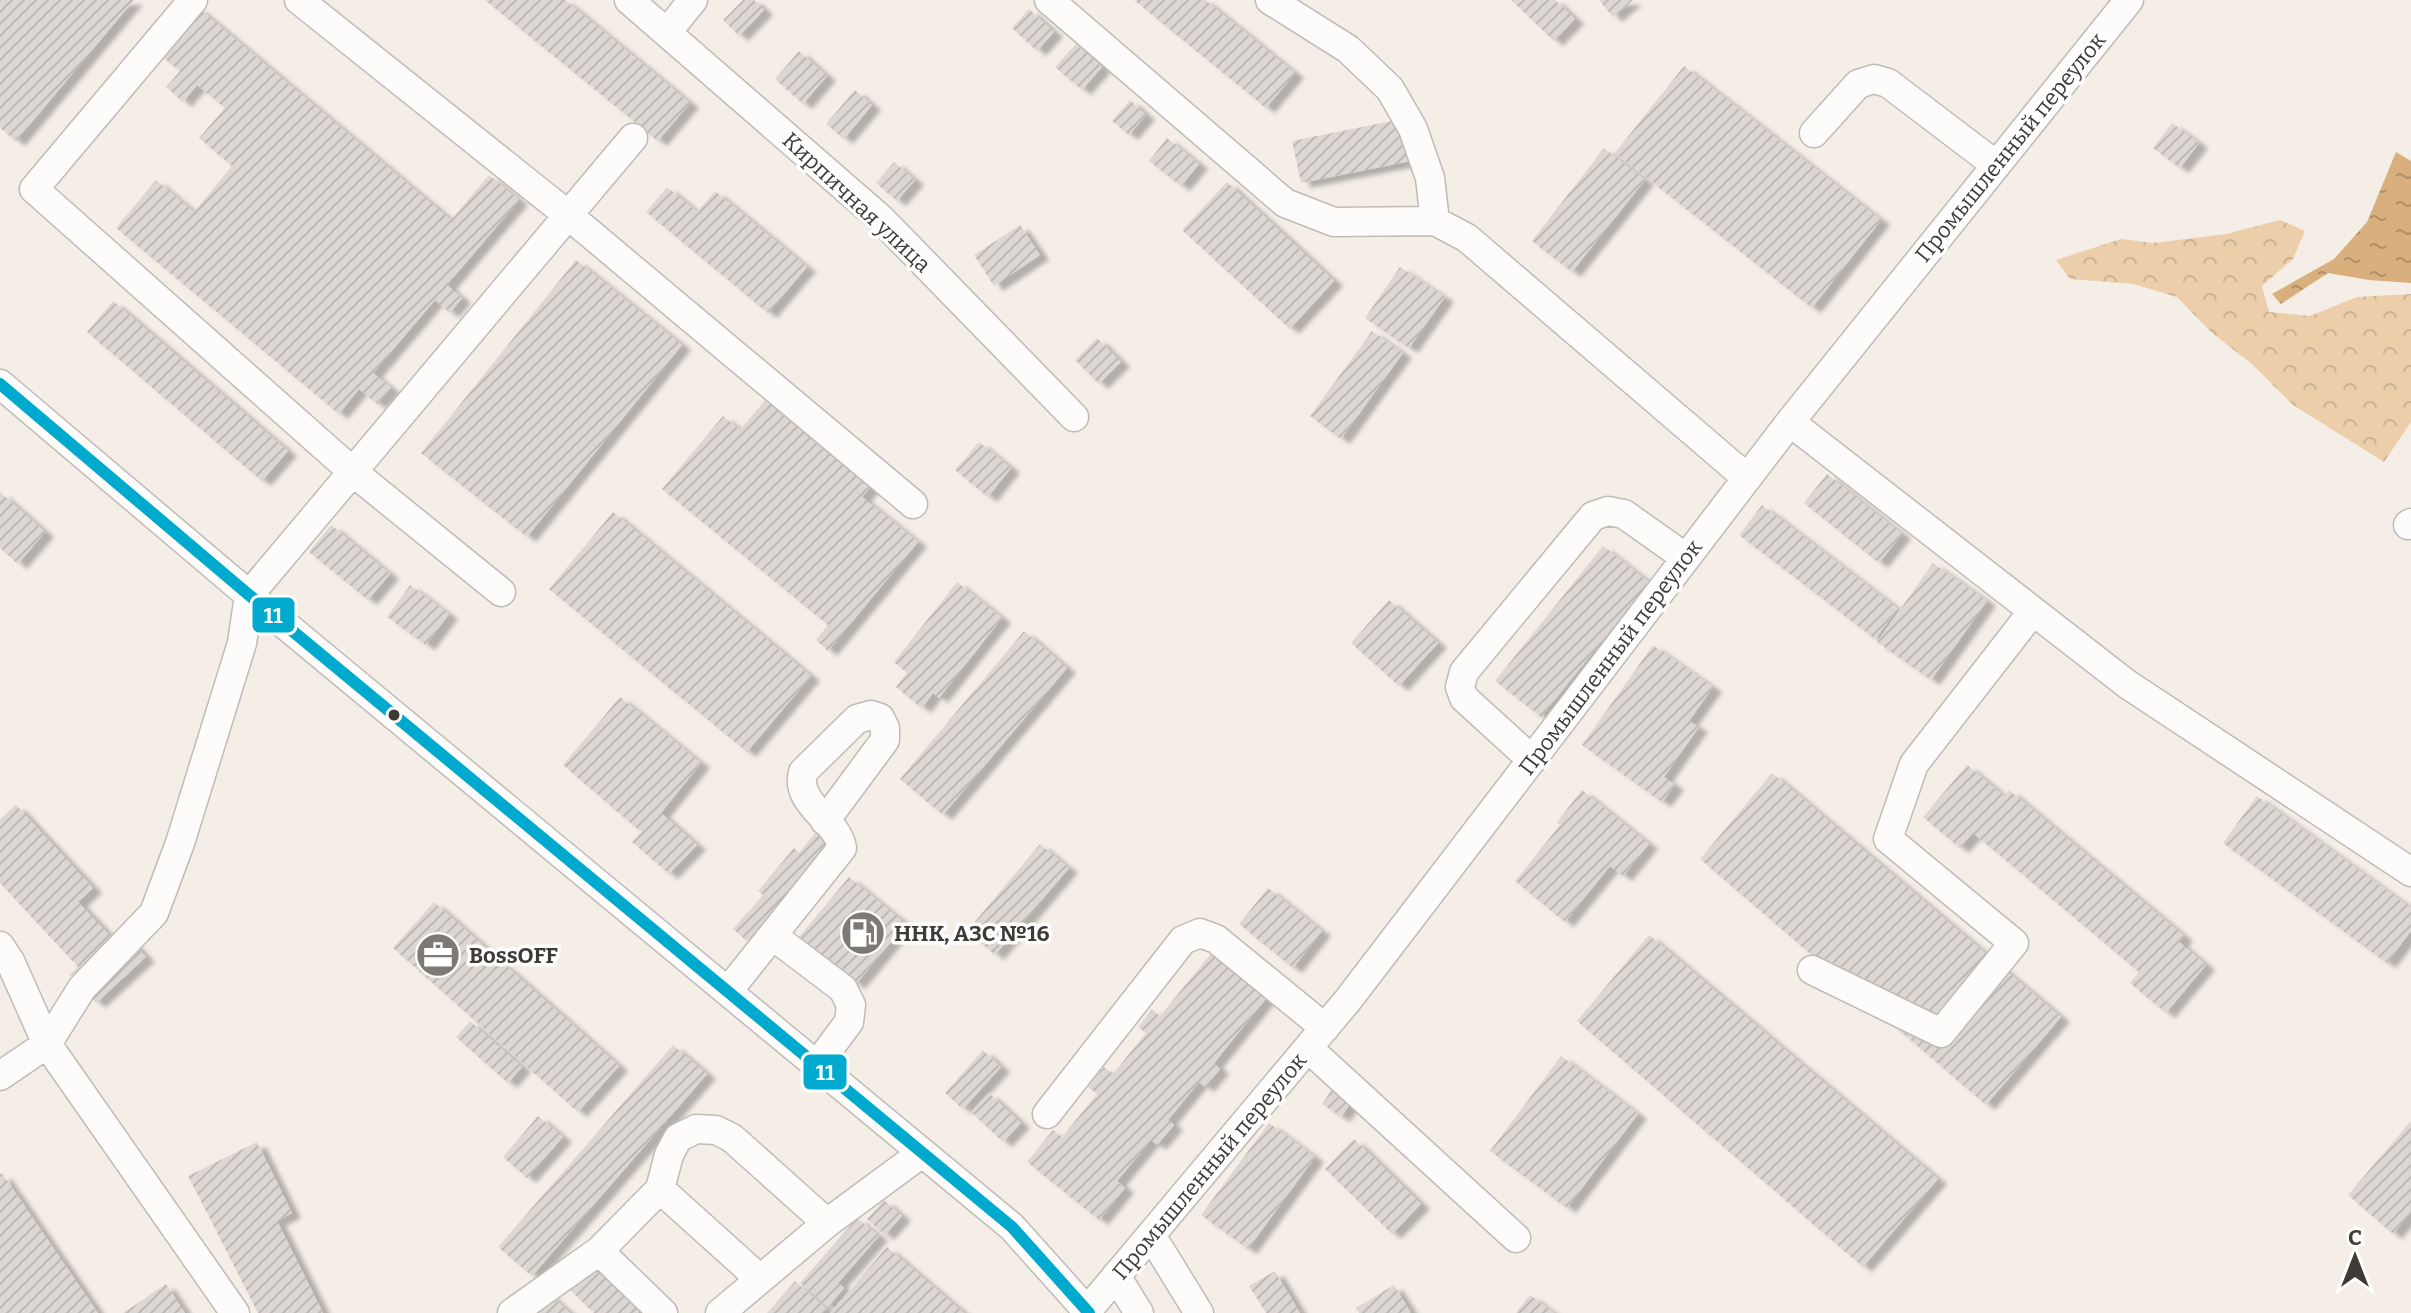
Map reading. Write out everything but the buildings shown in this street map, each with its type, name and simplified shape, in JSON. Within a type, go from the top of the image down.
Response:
[{"type":"street","points":[[193,0],[34,189],[353,472],[501,592]]},
{"type":"street","points":[[299,0],[568,215],[913,504]]},
{"type":"street","name":"Кирпичная улица","points":[[629,0],[881,219],[1074,417]]},
{"type":"street","points":[[668,31],[693,0]]},
{"type":"street","points":[[1049,0],[1285,203],[1334,222],[1435,221],[1467,238],[1747,478]]},
{"type":"street","points":[[1270,0],[1348,49],[1390,89],[1413,129],[1430,178],[1435,221]]},
{"type":"street","name":"Промышленный переулок","points":[[1088,1312],[1358,988],[1790,422],[2129,0]]},
{"type":"street","points":[[1814,133],[1858,84],[1874,79],[1888,83],[1996,165]]},
{"type":"street","points":[[0,1076],[47,1044],[82,988],[154,913],[180,843],[242,643],[249,595],[633,138]]},
{"type":"street","points":[[0,384],[249,595],[1012,1227],[1088,1312]]},
{"type":"street","points":[[1790,422],[2127,684],[2411,872]]},
{"type":"street","points":[[1532,760],[1464,698],[1460,687],[1464,672],[1593,516],[1608,511],[1624,514],[1686,558]]},
{"type":"street","points":[[1812,970],[1941,1033],[2014,943],[1888,839],[1914,764],[2033,611]]},
{"type":"street","points":[[728,991],[841,852],[842,844],[825,821]]},
{"type":"street","points":[[1047,1114],[1183,940],[1200,933],[1216,939],[1516,1238]]},
{"type":"street","points":[[773,936],[843,989],[851,1005],[849,1022],[817,1065]]},
{"type":"street","points":[[0,946],[10,961],[47,1044],[235,1313]]},
{"type":"street","points":[[512,1313],[599,1251],[660,1189],[669,1155],[678,1138],[696,1129],[716,1130],[732,1138],[827,1223]]},
{"type":"street","points":[[720,1313],[827,1223],[922,1153]]},
{"type":"street","points":[[660,1189],[760,1279]]},
{"type":"street","points":[[1151,1235],[1199,1313]]},
{"type":"street","points":[[599,1251],[663,1313]]},
{"type":"street","points":[[1116,1276],[1139,1313]]},
{"type":"green space","points":[[2280,220],[2305,231],[2293,259],[2262,286],[2269,312],[2310,316],[2357,297],[2411,294],[2411,422],[2384,462],[2293,405],[2253,365],[2211,332],[2177,297],[2133,284],[2070,279],[2056,260],[2121,239],[2153,243],[2226,234]]},
{"type":"water","points":[[2396,152],[2411,161],[2411,283],[2328,273],[2281,304],[2272,294],[2334,259],[2367,222]]},
{"type":"transit line","name":"11","points":[[0,384],[249,595],[1012,1227],[1089,1313]]},
{"type":"place","name":"ННК, АЗС №16","points":[[863,933]]},
{"type":"place","name":"BossOFF","points":[[438,955]]}]
